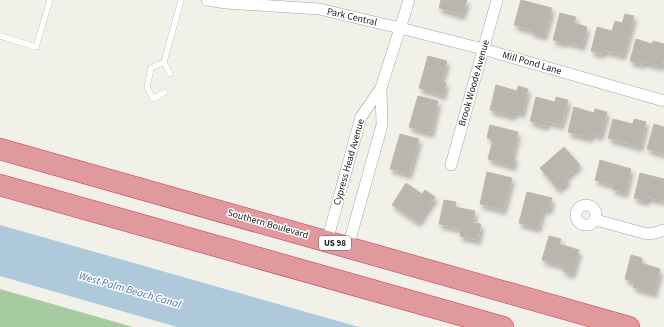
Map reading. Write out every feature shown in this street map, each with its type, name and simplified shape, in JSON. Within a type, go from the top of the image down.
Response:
[{"type":"highway","name":"Southern Boulevard","points":[[0,149],[629,327]]},
{"type":"highway","points":[[0,185],[503,327]]},
{"type":"street","name":"Park Central","points":[[207,0],[226,3],[321,5],[400,28]]},
{"type":"street","name":"Cypress Head Avenue","points":[[327,241],[361,117],[381,88],[409,0]]},
{"type":"street","name":"Brook Woode Avenue","points":[[451,165],[497,0]]},
{"type":"street","name":"Mill Pond Lane","points":[[400,28],[483,49],[664,101]]},
{"type":"street","name":"Cypress Head Avenue","points":[[348,247],[382,125],[381,88]]},
{"type":"street","points":[[596,220],[640,232],[660,232]]},
{"type":"lane","points":[[0,36],[36,47],[50,0]]},
{"type":"lane","points":[[170,74],[164,62],[181,0]]},
{"type":"lane","points":[[164,62],[151,68],[147,87],[153,99],[166,92]]},
{"type":"green space","points":[[0,289],[133,327],[0,327]]},
{"type":"water","name":"West Palm Beach Canal","points":[[0,225],[359,327],[177,327],[0,276]]},
{"type":"building","points":[[441,0],[467,0],[462,15],[439,8]]},
{"type":"building","points":[[521,0],[552,8],[544,36],[532,32],[532,30],[514,25]]},
{"type":"building","points":[[560,13],[576,17],[574,23],[587,27],[582,46],[565,41],[564,43],[553,40]]},
{"type":"building","points":[[625,14],[634,16],[623,55],[603,50],[602,54],[591,51],[597,27],[612,31],[615,21],[622,23]]},
{"type":"building","points":[[636,39],[652,44],[653,41],[664,44],[664,58],[662,66],[630,61]]},
{"type":"building","points":[[428,56],[447,61],[441,81],[446,83],[443,95],[419,88]]},
{"type":"building","points":[[496,85],[517,91],[518,86],[528,89],[522,113],[514,111],[513,116],[490,110]]},
{"type":"building","points":[[418,96],[438,101],[431,133],[409,127]]},
{"type":"building","points":[[536,97],[555,102],[556,97],[568,100],[561,125],[547,121],[546,126],[530,121]]},
{"type":"building","points":[[574,107],[594,113],[595,109],[607,112],[600,136],[591,133],[590,138],[568,132]]},
{"type":"building","points":[[613,119],[633,124],[634,119],[646,122],[640,147],[608,138]]},
{"type":"building","points":[[654,124],[664,127],[664,154],[647,149]]},
{"type":"building","points":[[490,125],[518,132],[512,156],[515,157],[513,166],[488,159],[493,140],[487,138]]},
{"type":"building","points":[[400,134],[419,139],[409,174],[390,169]]},
{"type":"building","points":[[564,147],[580,165],[565,177],[568,181],[558,189],[540,168]]},
{"type":"building","points":[[600,160],[631,169],[625,193],[612,189],[614,185],[595,180]]},
{"type":"building","points":[[487,172],[512,178],[503,210],[480,204]]},
{"type":"building","points":[[640,173],[664,179],[664,201],[647,197],[646,201],[634,198]]},
{"type":"building","points":[[406,183],[422,194],[425,190],[435,197],[418,222],[392,205]]},
{"type":"building","points":[[527,192],[552,198],[549,210],[543,208],[538,228],[519,223]]},
{"type":"building","points":[[444,200],[456,202],[455,207],[475,211],[473,223],[481,224],[478,240],[460,236],[461,229],[439,224]]},
{"type":"building","points":[[549,236],[561,239],[559,244],[579,250],[572,274],[563,271],[564,266],[542,260]]},
{"type":"building","points":[[631,255],[642,258],[641,263],[660,269],[654,293],[633,287],[634,282],[625,279]]}]
